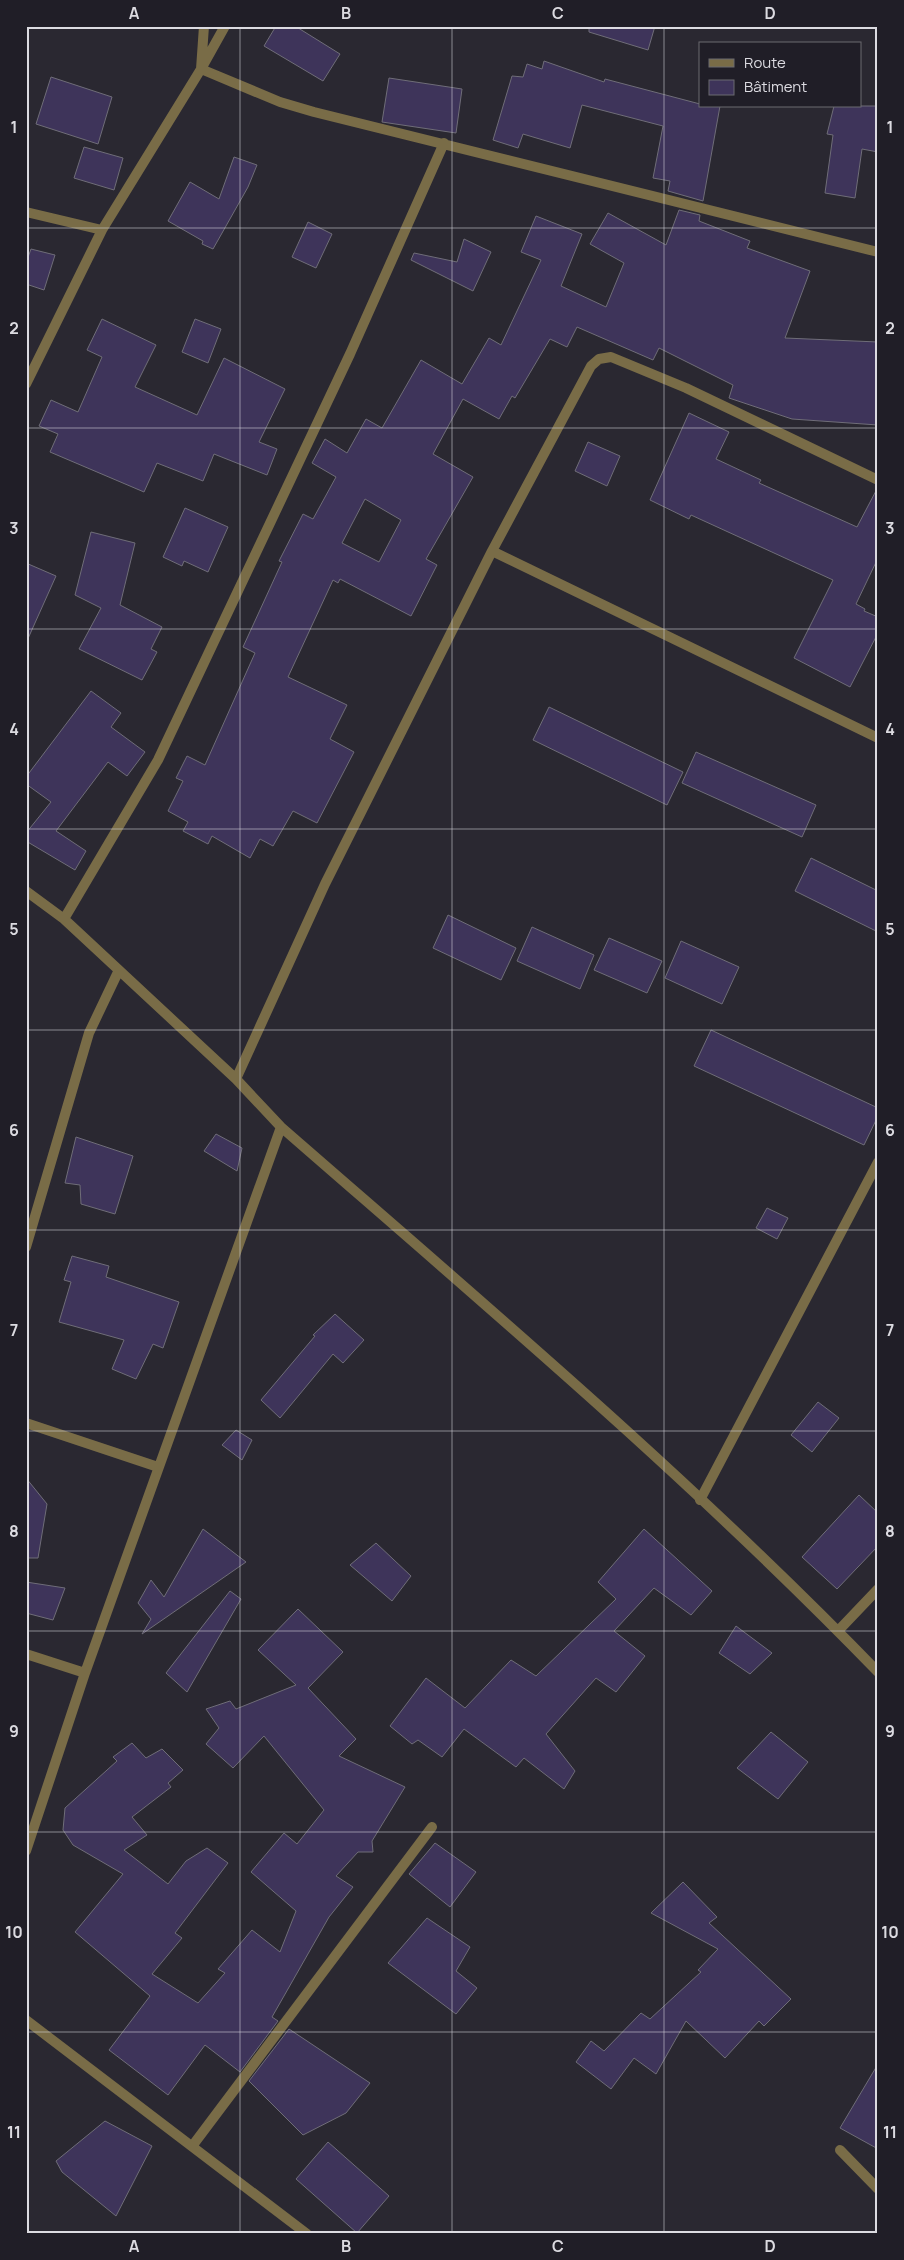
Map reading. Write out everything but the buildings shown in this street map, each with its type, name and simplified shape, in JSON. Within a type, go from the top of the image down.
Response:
[{"type":"street","points":[[201,69],[204,26]]},
{"type":"street","points":[[26,384],[102,230],[201,69],[225,26]]},
{"type":"street","points":[[201,69],[280,102],[314,112],[444,143],[616,189],[878,252]]},
{"type":"street","points":[[64,919],[158,760],[350,354],[444,143]]},
{"type":"street","points":[[26,212],[102,230]]},
{"type":"street","points":[[236,1079],[324,884],[492,551],[591,366],[599,359],[611,357],[686,388],[878,480]]},
{"type":"street","points":[[492,551],[878,738]]},
{"type":"street","points":[[26,891],[64,919],[236,1079],[281,1127],[611,1415],[838,1631],[878,1672]]},
{"type":"street","points":[[26,1247],[89,1033],[119,970]]},
{"type":"street","points":[[26,1851],[85,1673],[281,1127]]},
{"type":"street","points":[[700,1500],[878,1162]]},
{"type":"street","points":[[26,1423],[158,1467]]},
{"type":"street","points":[[838,1631],[878,1589]]},
{"type":"street","points":[[26,1654],[85,1673]]},
{"type":"street","points":[[193,2145],[432,1827]]},
{"type":"street","points":[[26,2020],[193,2145],[307,2234]]},
{"type":"street","points":[[840,2150],[878,2189]]}]
